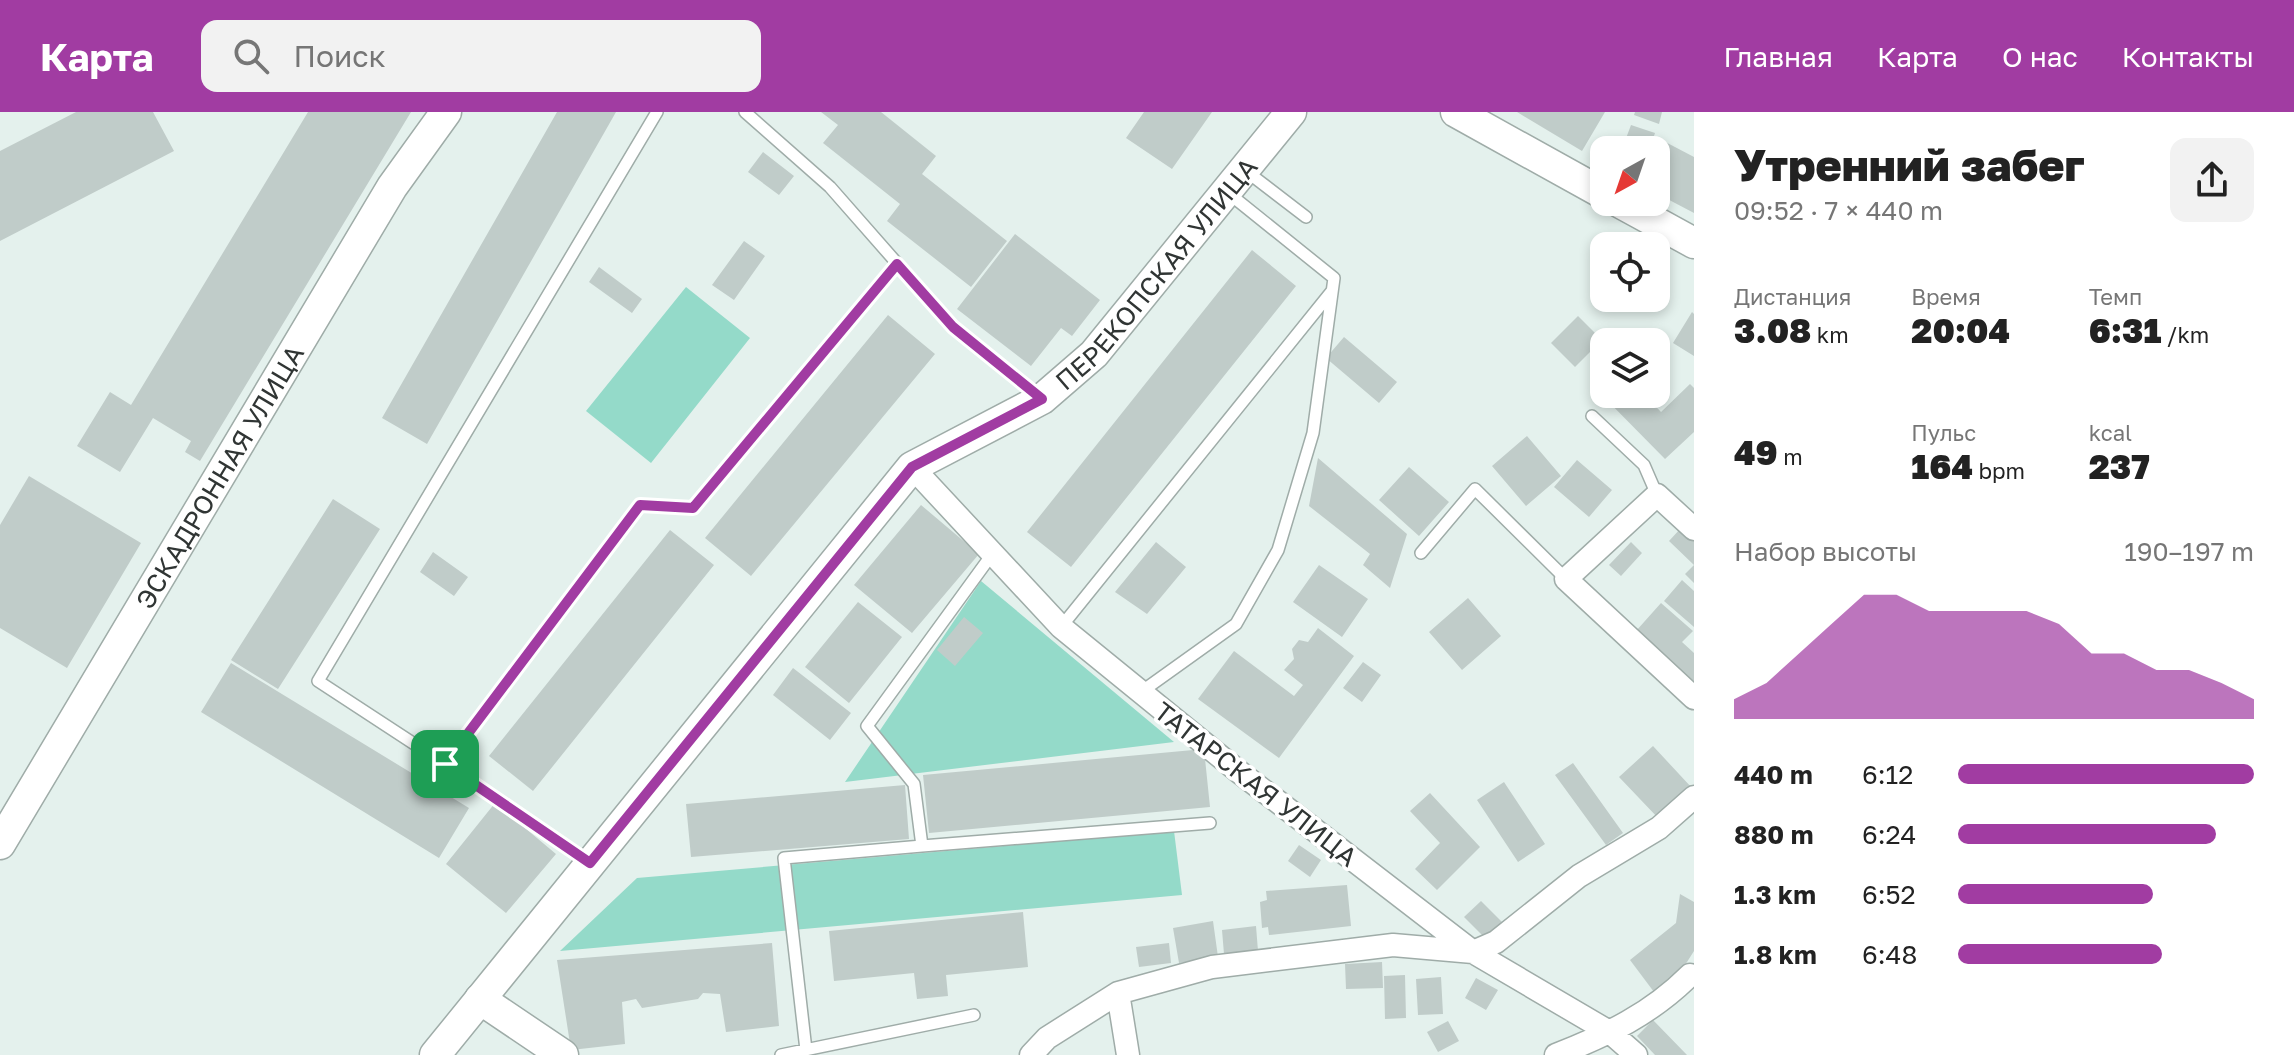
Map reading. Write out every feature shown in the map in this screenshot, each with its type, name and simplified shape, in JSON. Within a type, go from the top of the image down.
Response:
[{"type":"main road","name":"ЭСКАДРОННАЯ УЛИЦА","points":[[0,844],[392,187],[446,112]]},
{"type":"main road","name":"ПЕРЕКОПСКАЯ УЛИЦА","points":[[435,1055],[912,467],[1042,399],[1094,354],[1291,112]]},
{"type":"main road","points":[[1456,112],[1590,186]]},
{"type":"main road","points":[[1645,216],[1694,243]]},
{"type":"main road","points":[[480,999],[563,1055]]},
{"type":"street","name":"ТАТАРСКАЯ УЛИЦА","points":[[912,467],[1061,627],[1141,692],[1473,952],[1611,1033],[1636,1055]]},
{"type":"street","points":[[1694,529],[1657,495],[1566,579],[1694,698]]},
{"type":"street","points":[[1031,1055],[1047,1038],[1118,993],[1212,967],[1393,945],[1473,952],[1496,942],[1579,876],[1659,828],[1694,797]]},
{"type":"street","points":[[1556,1055],[1611,1033],[1664,1001],[1690,975]]},
{"type":"street","points":[[1118,993],[1128,1055]]},
{"type":"lane","points":[[590,863],[318,681],[657,112]]},
{"type":"lane","points":[[745,112],[830,187],[953,327],[1042,399]]},
{"type":"lane","points":[[1236,180],[1306,217]]},
{"type":"lane","points":[[1141,692],[1236,624],[1278,550],[1313,433],[1334,278],[1236,180]]},
{"type":"lane","points":[[445,764],[640,505],[693,508],[897,264]]},
{"type":"lane","points":[[1061,627],[1332,290]]},
{"type":"lane","points":[[1592,416],[1644,465],[1657,495]]},
{"type":"lane","points":[[1421,553],[1475,489],[1566,579]]},
{"type":"lane","points":[[922,846],[914,784],[867,726],[993,553]]},
{"type":"lane","points":[[806,1050],[784,858],[1210,823]]},
{"type":"lane","points":[[781,1055],[974,1015]]},
{"type":"green space","points":[[686,287],[750,338],[651,463],[586,411]]},
{"type":"green space","points":[[981,581],[1174,742],[845,782]]},
{"type":"green space","points":[[1174,831],[1182,895],[560,951],[637,878]]},
{"type":"building","points":[[76,112],[153,112],[174,151],[0,241],[0,151]]},
{"type":"building","points":[[308,112],[411,112],[200,461],[185,452],[191,441],[153,418],[120,472],[77,446],[110,392],[131,405]]},
{"type":"building","points":[[557,112],[616,112],[427,444],[382,418]]},
{"type":"building","points":[[821,112],[881,112],[936,156],[922,174],[1007,241],[971,287],[887,221],[900,204],[823,143],[838,125]]},
{"type":"building","points":[[1144,112],[1212,112],[1172,169],[1126,138]]},
{"type":"building","points":[[1517,112],[1605,112],[1582,151]]},
{"type":"building","points":[[1635,112],[1662,112],[1659,124],[1634,115]]},
{"type":"building","points":[[1631,125],[1655,133],[1654,136],[1627,136]]},
{"type":"building","points":[[1670,144],[1694,157],[1694,213],[1670,200]]},
{"type":"building","points":[[763,152],[794,176],[779,195],[748,172]]},
{"type":"building","points":[[1015,234],[1100,300],[1072,336],[1061,328],[1031,366],[957,309]]},
{"type":"building","points":[[744,241],[765,256],[734,300],[712,285]]},
{"type":"building","points":[[1252,250],[1296,286],[1071,567],[1027,532]]},
{"type":"building","points":[[599,267],[642,299],[632,313],[589,282]]},
{"type":"building","points":[[1692,312],[1694,314],[1694,356],[1673,343]]},
{"type":"building","points":[[888,315],[935,354],[751,576],[705,538]]},
{"type":"building","points":[[1578,316],[1590,328],[1590,352],[1575,367],[1551,343]]},
{"type":"building","points":[[1344,337],[1397,382],[1379,403],[1326,358]]},
{"type":"building","points":[[1690,384],[1694,388],[1694,432],[1665,459],[1615,408],[1657,408],[1661,412],[1670,408],[1670,403]]},
{"type":"building","points":[[1527,436],[1561,476],[1526,506],[1492,466]]},
{"type":"building","points":[[1318,458],[1407,534],[1390,588],[1363,565],[1370,554],[1309,506]]},
{"type":"building","points":[[1577,460],[1612,490],[1589,517],[1554,487]]},
{"type":"building","points":[[1409,467],[1449,502],[1419,536],[1379,500]]},
{"type":"building","points":[[29,476],[141,543],[67,668],[0,628],[0,525]]},
{"type":"building","points":[[333,499],[380,529],[278,689],[231,660]]},
{"type":"building","points":[[921,505],[979,554],[912,633],[854,585]]},
{"type":"building","points":[[1681,528],[1694,541],[1694,565],[1669,541]]},
{"type":"building","points":[[670,530],[714,565],[533,791],[489,756]]},
{"type":"building","points":[[1156,542],[1186,567],[1147,614],[1115,592]]},
{"type":"building","points":[[1631,542],[1642,553],[1621,576],[1609,565]]},
{"type":"building","points":[[433,552],[468,577],[454,596],[420,572]]},
{"type":"building","points":[[1319,565],[1368,599],[1342,637],[1293,602]]},
{"type":"building","points":[[1694,565],[1694,583],[1685,574]]},
{"type":"building","points":[[1682,580],[1694,591],[1694,627],[1664,601]]},
{"type":"building","points":[[1468,598],[1501,636],[1462,670],[1429,632]]},
{"type":"building","points":[[858,602],[902,637],[849,703],[805,667]]},
{"type":"building","points":[[1661,603],[1693,631],[1682,642],[1694,653],[1694,683],[1636,631]]},
{"type":"building","points":[[964,617],[983,633],[955,666],[937,650]]},
{"type":"building","points":[[1318,628],[1354,656],[1279,758],[1198,699],[1234,651],[1294,696],[1303,685],[1284,670],[1294,659],[1292,649],[1299,640],[1308,642]]},
{"type":"building","points":[[1363,662],[1381,675],[1362,702],[1343,688]]},
{"type":"building","points":[[231,663],[469,808],[439,858],[201,712]]},
{"type":"building","points":[[793,668],[851,713],[830,740],[773,695]]},
{"type":"building","points":[[1653,746],[1692,788],[1659,819],[1619,777]]},
{"type":"building","points":[[1204,749],[1210,807],[929,833],[923,775]]},
{"type":"building","points":[[1573,763],[1623,833],[1606,845],[1555,775]]},
{"type":"building","points":[[1504,782],[1545,844],[1518,862],[1477,800]]},
{"type":"building","points":[[905,785],[909,839],[691,857],[686,804]]},
{"type":"building","points":[[1430,793],[1480,847],[1437,890],[1415,869],[1440,843],[1410,811]]},
{"type":"building","points":[[495,803],[556,854],[506,913],[446,864]]},
{"type":"building","points":[[1299,845],[1321,860],[1310,877],[1288,861]]},
{"type":"building","points":[[1347,885],[1351,926],[1269,935],[1268,927],[1262,928],[1260,902],[1267,900],[1266,891]]},
{"type":"building","points":[[1680,894],[1694,902],[1694,951],[1680,973],[1654,992],[1630,960],[1676,923]]},
{"type":"building","points":[[1481,901],[1503,923],[1487,940],[1464,917]]},
{"type":"building","points":[[1023,912],[1028,967],[946,975],[948,996],[917,999],[914,973],[834,981],[829,931]]},
{"type":"building","points":[[1213,921],[1218,957],[1179,963],[1173,928]]},
{"type":"building","points":[[1256,926],[1258,951],[1224,954],[1222,930]]},
{"type":"building","points":[[772,943],[779,1026],[726,1032],[720,994],[703,993],[698,999],[642,1008],[636,999],[622,1002],[625,1044],[571,1050],[557,960]]},
{"type":"building","points":[[1169,943],[1171,963],[1139,967],[1136,947]]},
{"type":"building","points":[[1382,962],[1383,988],[1346,989],[1345,964]]},
{"type":"building","points":[[1405,975],[1406,1018],[1385,1019],[1384,976]]},
{"type":"building","points":[[1441,977],[1443,1014],[1418,1015],[1416,979]]},
{"type":"building","points":[[1476,978],[1498,990],[1486,1010],[1465,998]]},
{"type":"building","points":[[1653,1020],[1687,1055],[1655,1055],[1637,1036]]},
{"type":"building","points":[[1448,1021],[1459,1041],[1438,1052],[1427,1032]]},
{"type":"route","points":[[897,264],[953,327],[1042,399],[912,467],[590,863],[445,764],[640,505],[693,508],[897,264]]}]
